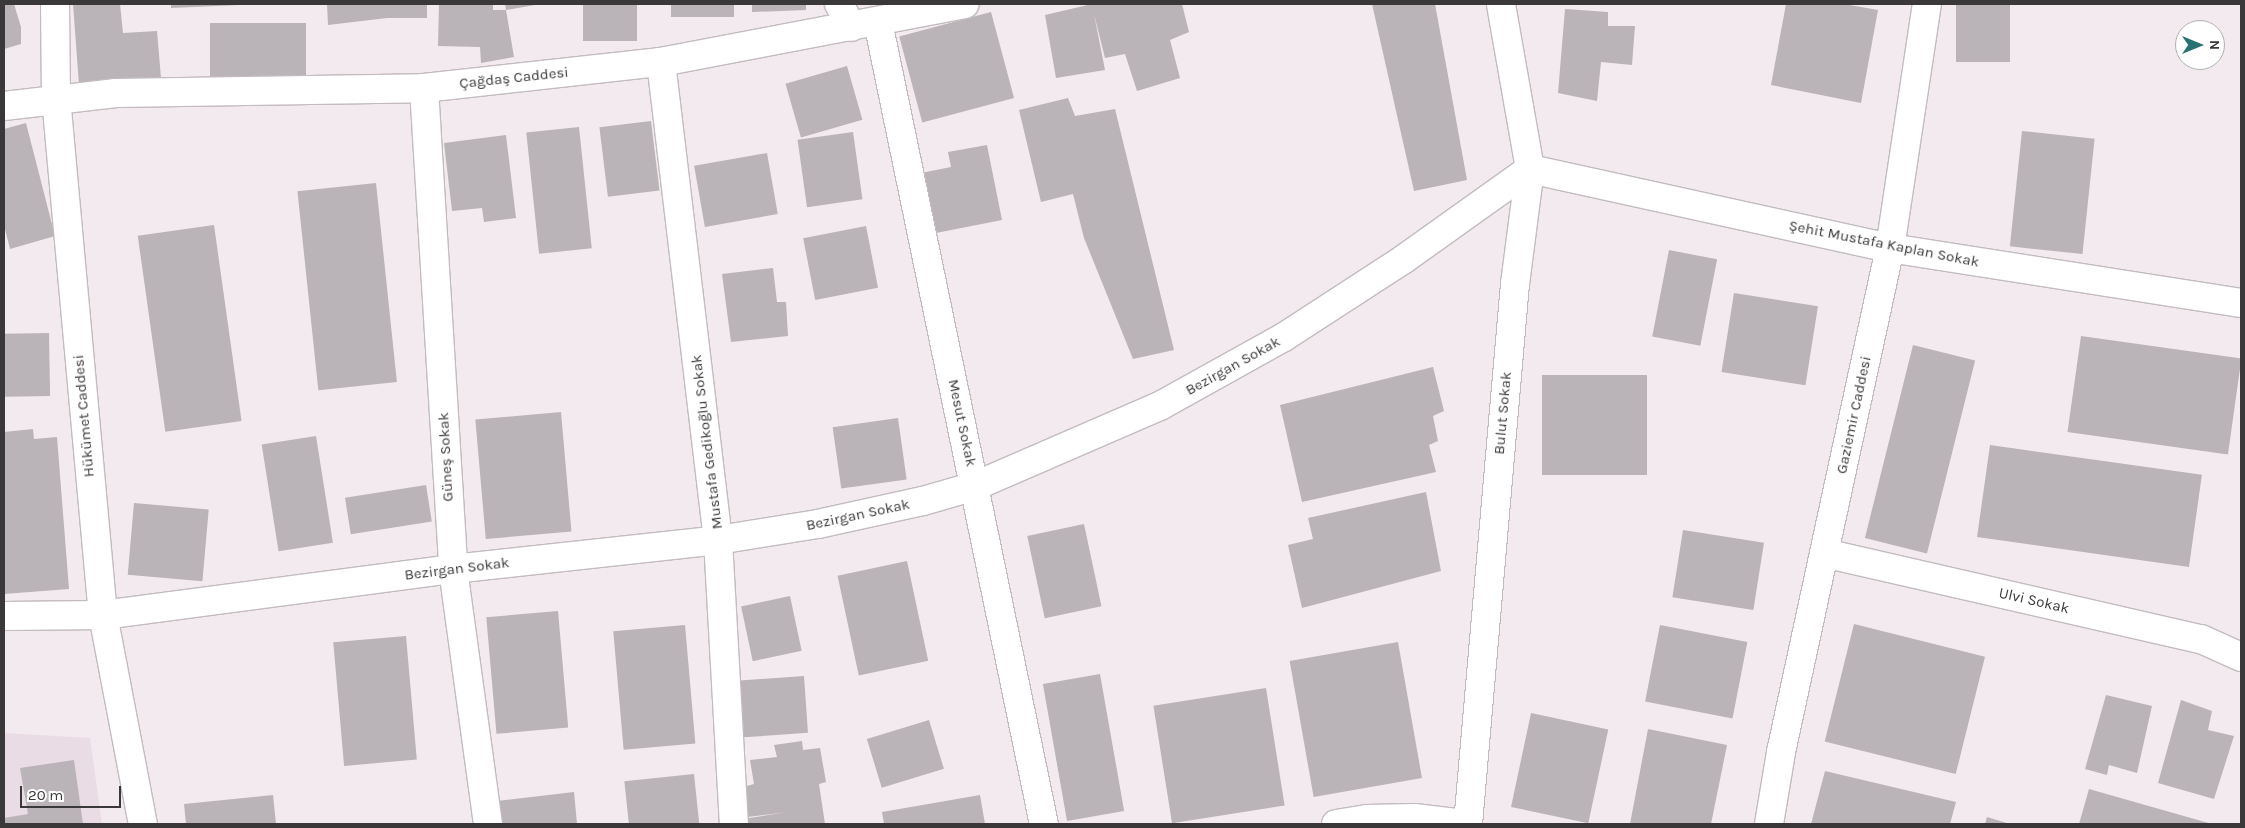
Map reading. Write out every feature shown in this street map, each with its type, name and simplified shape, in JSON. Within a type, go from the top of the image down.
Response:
[{"type":"street","name":"Hükümet Caddesi","points":[[55,4],[56,98],[103,615],[143,824]]},
{"type":"street","name":"Mesut Sokak","points":[[839,4],[865,25],[976,486],[1044,824]]},
{"type":"street","name":"Çağdaş Caddesi","points":[[4,106],[56,98],[116,93],[424,88],[661,62],[865,25],[965,4]]},
{"type":"street","name":"Bulut Sokak","points":[[1467,824],[1515,284],[1530,170],[1501,4]]},
{"type":"street","name":"Gaziemir Caddesi","points":[[1769,824],[1781,752],[1890,248],[1927,4]]},
{"type":"street","name":"Mustafa Gedikoğlu Sokak","points":[[661,62],[718,540],[734,824]]},
{"type":"street","name":"Güneş Sokak","points":[[424,88],[453,569],[488,824]]},
{"type":"street","name":"Şehit Mustafa Kaplan Sokak","points":[[1530,170],[1890,248],[2241,302]]},
{"type":"street","name":"Bezirgan Sokak","points":[[4,616],[103,615],[453,569],[718,540],[828,522],[976,486],[1160,406],[1284,337],[1404,259],[1530,170]]},
{"type":"street","name":"Ulvi Sokak","points":[[1824,553],[2201,639],[2241,657]]},
{"type":"street","points":[[1336,824],[1367,819],[1414,818],[1467,824]]},
{"type":"shaded area","points":[[4,733],[90,738],[102,824],[4,824]]},
{"type":"building","points":[[4,4],[14,4],[21,27],[21,44],[4,49]]},
{"type":"building","points":[[73,4],[120,4],[123,33],[157,31],[161,78],[79,85]]},
{"type":"building","points":[[171,4],[260,4],[171,8]]},
{"type":"building","points":[[327,4],[427,4],[427,18],[387,18],[328,25]]},
{"type":"building","points":[[439,4],[493,4],[493,10],[506,10],[514,57],[481,63],[480,47],[438,46]]},
{"type":"building","points":[[505,4],[535,5],[506,10]]},
{"type":"building","points":[[583,4],[637,4],[637,41],[583,41]]},
{"type":"building","points":[[671,4],[734,4],[734,17],[671,17]]},
{"type":"building","points":[[752,4],[806,4],[806,10],[752,12]]},
{"type":"building","points":[[1092,4],[1182,4],[1189,32],[1170,40],[1180,78],[1137,91],[1125,54],[1105,58],[1094,14],[1105,70],[1056,78],[1045,15]]},
{"type":"building","points":[[1372,4],[1435,4],[1467,180],[1414,191]]},
{"type":"building","points":[[1786,4],[1844,4],[1878,10],[1861,103],[1771,85]]},
{"type":"building","points":[[1956,4],[2010,4],[2010,62],[1956,62]]},
{"type":"building","points":[[1565,9],[1608,12],[1608,26],[1635,26],[1632,65],[1601,62],[1597,101],[1558,93]]},
{"type":"building","points":[[991,12],[1014,98],[922,123],[899,37]]},
{"type":"building","points":[[210,23],[306,23],[306,77],[210,77]]},
{"type":"building","points":[[847,66],[862,120],[801,137],[785,84]]},
{"type":"building","points":[[1068,98],[1075,116],[1115,109],[1174,350],[1133,359],[1084,238],[1073,194],[1041,202],[1019,110]]},
{"type":"building","points":[[651,121],[660,190],[608,197],[599,127]]},
{"type":"building","points":[[26,123],[55,236],[10,249],[4,225],[4,129]]},
{"type":"building","points":[[579,127],[592,248],[539,254],[526,133]]},
{"type":"building","points":[[2022,131],[2095,139],[2082,254],[2010,246]]},
{"type":"building","points":[[853,132],[862,199],[807,207],[798,140]]},
{"type":"building","points":[[506,135],[516,218],[484,222],[482,208],[452,211],[444,143]]},
{"type":"building","points":[[987,145],[1002,220],[936,233],[921,173],[951,167],[948,152]]},
{"type":"building","points":[[767,153],[778,214],[705,227],[694,166]]},
{"type":"building","points":[[376,183],[397,382],[318,390],[297,191]]},
{"type":"building","points":[[214,225],[242,421],[165,432],[138,236]]},
{"type":"building","points":[[866,226],[878,288],[815,300],[803,238]]},
{"type":"building","points":[[1669,250],[1717,259],[1700,346],[1652,336]]},
{"type":"building","points":[[773,268],[777,302],[786,302],[788,336],[731,342],[722,274]]},
{"type":"building","points":[[1734,293],[1818,306],[1805,385],[1721,372]]},
{"type":"building","points":[[49,333],[50,396],[5,397],[4,334]]},
{"type":"building","points":[[2081,336],[2241,358],[2228,455],[2068,432]]},
{"type":"building","points":[[1913,345],[1975,360],[1927,554],[1865,538]]},
{"type":"building","points":[[1433,367],[1444,411],[1433,416],[1438,441],[1429,445],[1436,472],[1302,502],[1280,405]]},
{"type":"building","points":[[1542,375],[1647,375],[1647,475],[1542,475]]},
{"type":"building","points":[[561,412],[571,532],[486,539],[475,419]]},
{"type":"building","points":[[898,418],[907,479],[841,489],[833,427]]},
{"type":"building","points":[[33,429],[34,439],[57,437],[69,589],[4,594],[4,432]]},
{"type":"building","points":[[316,436],[333,543],[279,551],[262,445]]},
{"type":"building","points":[[1990,445],[2202,475],[2189,567],[1977,537]]},
{"type":"building","points":[[426,485],[432,522],[351,534],[345,498]]},
{"type":"building","points":[[1426,492],[1441,571],[1302,608],[1288,545],[1313,539],[1308,518]]},
{"type":"building","points":[[134,503],[209,510],[202,581],[128,575]]},
{"type":"building","points":[[1084,524],[1101,606],[1045,618],[1027,536]]},
{"type":"building","points":[[1683,530],[1764,543],[1753,610],[1672,597]]},
{"type":"building","points":[[907,561],[928,661],[859,676],[838,576]]},
{"type":"building","points":[[790,596],[802,651],[753,661],[741,606]]},
{"type":"building","points":[[558,611],[568,728],[496,734],[486,617]]},
{"type":"building","points":[[1854,624],[1985,657],[1956,774],[1825,741]]},
{"type":"building","points":[[685,625],[695,744],[624,750],[613,631]]},
{"type":"building","points":[[1660,625],[1747,642],[1732,719],[1645,702]]},
{"type":"building","points":[[406,636],[417,760],[344,766],[333,642]]},
{"type":"building","points":[[1398,642],[1422,778],[1314,797],[1290,661]]},
{"type":"building","points":[[1100,674],[1124,811],[1067,821],[1043,684]]},
{"type":"building","points":[[804,676],[808,733],[744,737],[740,680]]},
{"type":"building","points":[[1266,688],[1285,806],[1172,823],[1153,706]]},
{"type":"building","points":[[2106,695],[2152,706],[2137,773],[2109,765],[2107,775],[2085,769]]},
{"type":"building","points":[[2181,700],[2212,711],[2208,730],[2234,736],[2214,799],[2158,783]]},
{"type":"building","points":[[1531,713],[1608,729],[1588,823],[1511,807]]},
{"type":"building","points":[[929,720],[944,769],[882,788],[867,739]]},
{"type":"building","points":[[1648,729],[1727,745],[1711,824],[1630,824]]},
{"type":"building","points":[[802,741],[803,750],[820,748],[826,782],[819,784],[825,824],[744,824],[743,819],[788,812],[747,817],[743,787],[754,784],[750,760],[777,757],[774,745]]},
{"type":"building","points":[[74,760],[83,824],[4,824],[4,818],[28,814],[20,768]]},
{"type":"building","points":[[1825,771],[1956,802],[1950,824],[1811,824]]},
{"type":"building","points":[[694,774],[699,824],[629,824],[624,781]]},
{"type":"building","points":[[2089,789],[2212,824],[2079,824]]},
{"type":"building","points":[[574,792],[577,824],[499,824],[497,801]]},
{"type":"building","points":[[273,795],[276,824],[186,824],[184,804]]},
{"type":"building","points":[[980,795],[985,824],[884,824],[882,812]]},
{"type":"building","points":[[1987,817],[2010,824],[1985,824]]}]
